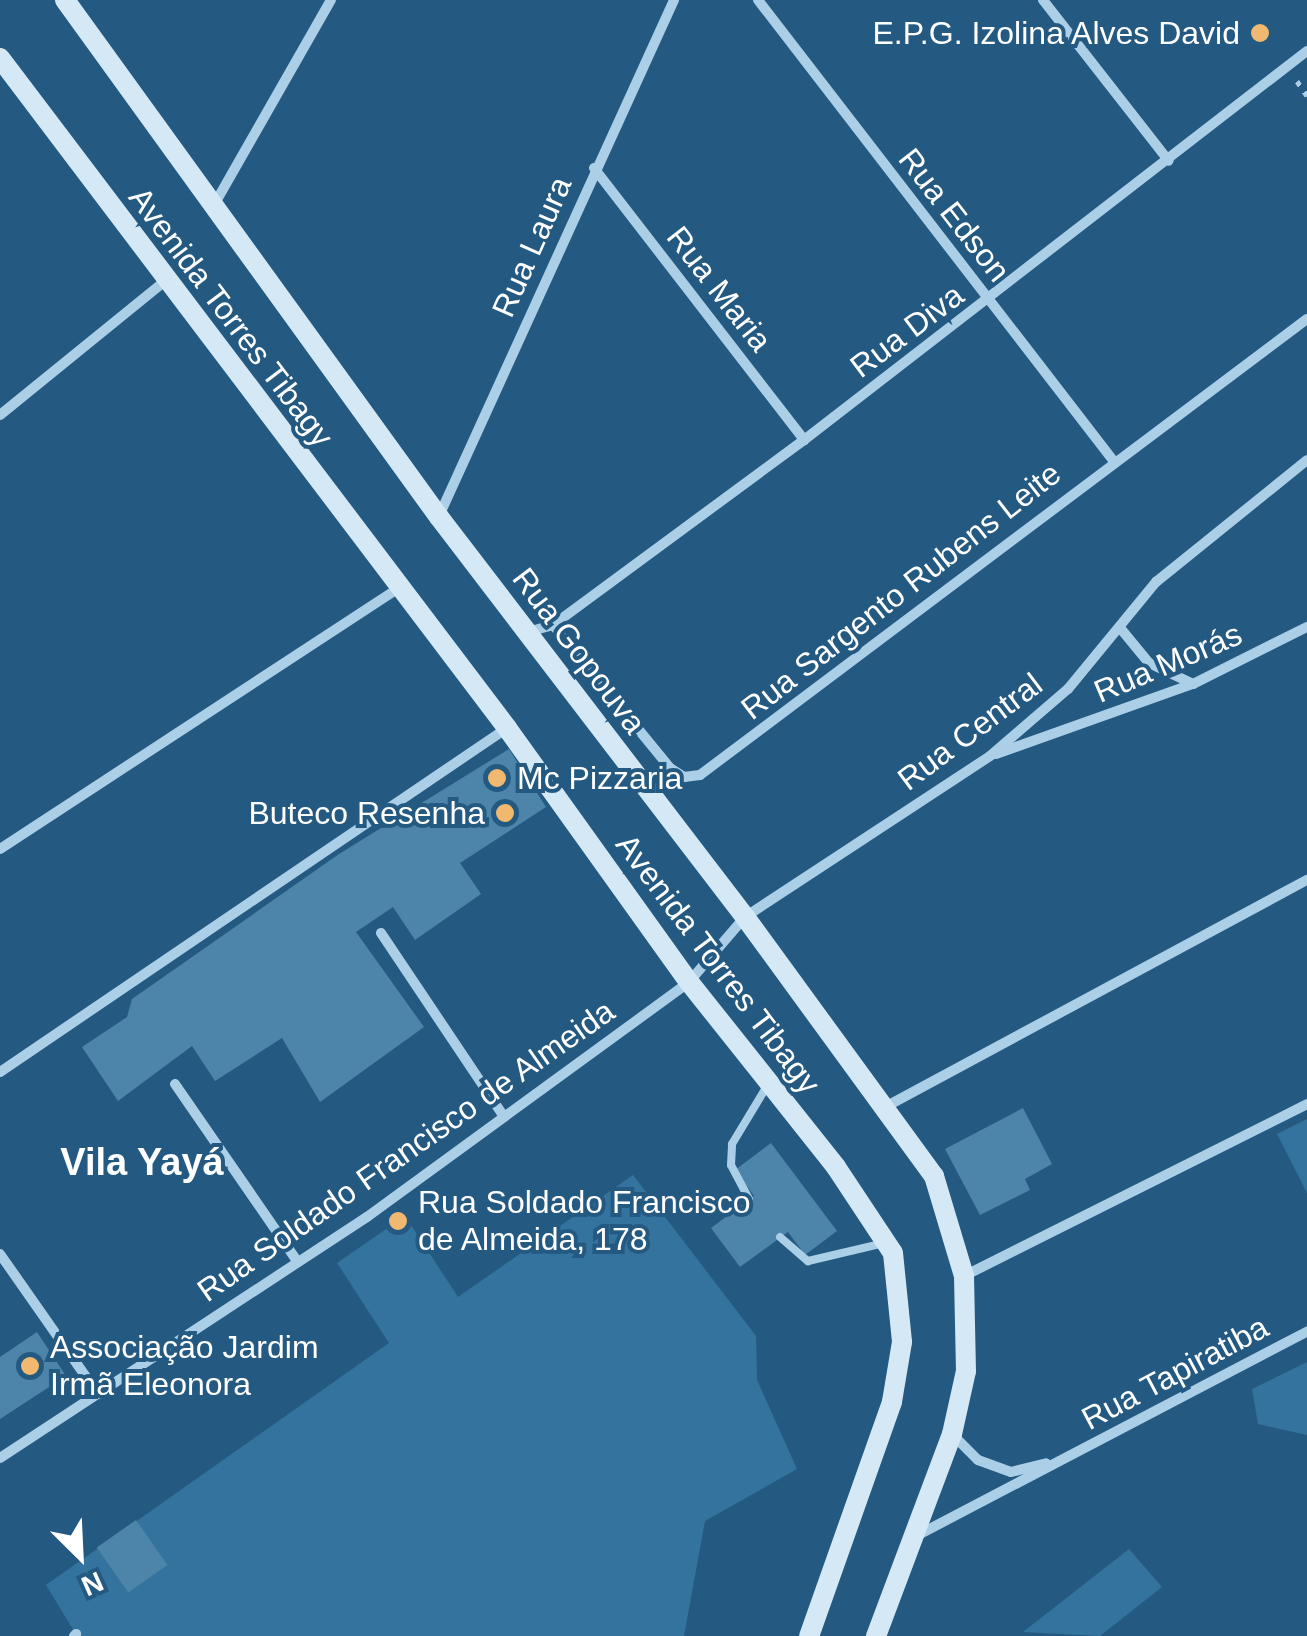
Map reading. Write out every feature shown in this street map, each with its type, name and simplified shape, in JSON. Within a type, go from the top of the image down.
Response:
[{"type":"main road","name":"Rua Gopouva","points":[[66,0],[439,517],[745,916],[887,1106],[934,1176],[964,1276],[966,1371],[952,1434],[876,1636]]},
{"type":"main road","name":"Avenida Torres Tibagy","points":[[0,58],[398,589],[507,728],[690,982],[887,1242],[901,1285],[902,1342],[892,1402],[809,1636]]},
{"type":"street","points":[[213,206],[331,0]]},
{"type":"street","name":"Rua Laura","points":[[439,517],[594,168],[674,0]]},
{"type":"street","name":"Rua Edson","points":[[758,0],[1112,459]]},
{"type":"street","points":[[1042,0],[1170,161]]},
{"type":"street","name":"Rua Diva","points":[[526,632],[553,625],[804,440],[1170,161],[1307,51]]},
{"type":"street","name":"Rua Maria","points":[[594,168],[804,440]]},
{"type":"street","points":[[0,415],[166,280]]},
{"type":"street","name":"Rua Sargento Rubens Leite","points":[[553,625],[670,768],[684,777],[700,774],[1112,459],[1307,319]]},
{"type":"street","name":"Rua Central","points":[[690,982],[745,916],[990,756],[1068,689],[1156,582],[1307,460]]},
{"type":"street","points":[[0,849],[398,589]]},
{"type":"street","name":"Rua Morás","points":[[990,756],[1193,684],[1307,627]]},
{"type":"street","points":[[1121,629],[1149,664],[1193,684]]},
{"type":"street","points":[[0,1072],[507,728]]},
{"type":"street","points":[[887,1106],[1307,880]]},
{"type":"street","points":[[381,933],[503,1116]]},
{"type":"street","name":"Rua Soldado Francisco de Almeida","points":[[0,1458],[298,1262],[690,982]]},
{"type":"street","points":[[175,1084],[298,1262]]},
{"type":"street","points":[[964,1276],[1307,1104]]},
{"type":"street","points":[[0,1254],[98,1394]]},
{"type":"street","name":"Rua Tapiratiba","points":[[912,1539],[1307,1332]]},
{"type":"street","name":"Rua Tapiratiba","points":[[952,1434],[978,1460],[1011,1472],[1066,1458]]},
{"type":"lane","points":[[749,1200],[731,1165],[732,1144],[770,1083]]},
{"type":"lane","points":[[780,1237],[808,1261],[887,1242]]},
{"type":"shaded area","points":[[1307,1119],[1307,1193],[1277,1134]]},
{"type":"shaded area","points":[[633,1175],[756,1336],[757,1380],[797,1469],[705,1521],[684,1636],[77,1636],[46,1585],[389,1343],[337,1263],[405,1216],[458,1297]]},
{"type":"shaded area","points":[[1307,1362],[1307,1435],[1258,1424],[1252,1389]]},
{"type":"shaded area","points":[[1129,1549],[1162,1587],[1100,1636],[1023,1632]]},
{"type":"building","points":[[509,749],[546,807],[460,863],[481,894],[415,940],[393,907],[356,932],[424,1027],[320,1102],[282,1038],[215,1081],[192,1046],[118,1101],[82,1047],[127,1017],[132,999],[339,854]]},
{"type":"building","points":[[1023,1108],[1052,1164],[1025,1179],[1030,1190],[980,1215],[945,1149]]},
{"type":"building","points":[[771,1143],[837,1231],[805,1255],[788,1232],[740,1267],[711,1228],[754,1196],[735,1170]]},
{"type":"building","name":"Associação Jardim Irmã Eleonora","points":[[37,1332],[66,1376],[0,1419],[0,1357]]},
{"type":"building","points":[[136,1520],[168,1565],[128,1593],[97,1548]]},
{"type":"place","name":"E.P.G. Izolina Alves David","points":[[1260,33]]},
{"type":"place","name":"Mc Pizzaria","points":[[497,778]]},
{"type":"place","name":"Buteco Resenha","points":[[505,813]]},
{"type":"place","name":"Rua Soldado Francisco de Almeida, 178","points":[[398,1221]]},
{"type":"place","name":"Associação Jardim Irmã Eleonora","points":[[30,1366]]},
{"type":"district","name":"Vila Yayá","points":[[142,1163]]}]
